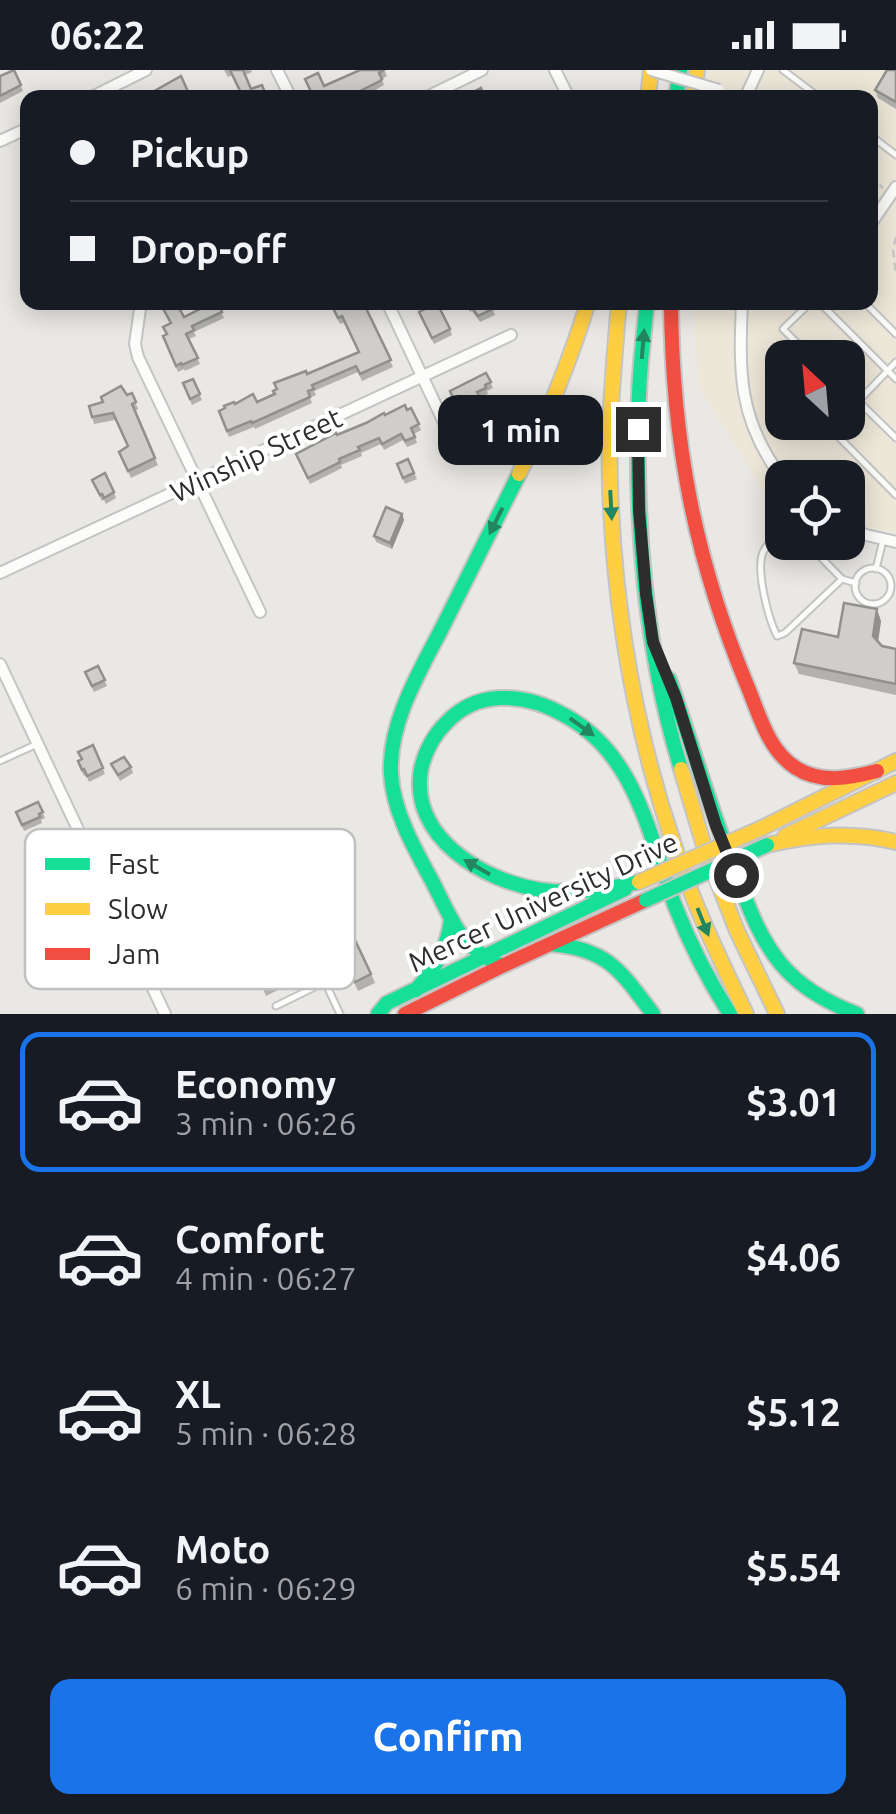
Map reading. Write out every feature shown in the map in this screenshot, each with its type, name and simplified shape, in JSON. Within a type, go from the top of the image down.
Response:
[{"type":"main road","points":[[502,966],[465,943],[408,835],[391,778],[394,740],[410,693],[548,415],[586,310]]},
{"type":"main road","points":[[618,310],[610,481],[613,546],[630,673],[649,760],[683,872],[746,1014]]},
{"type":"main road","points":[[646,310],[638,463],[653,642],[672,738],[701,836],[720,891],[777,1014]]},
{"type":"main road","points":[[671,310],[671,370],[684,484],[709,586],[738,667],[772,740],[796,769],[836,780],[877,772]]},
{"type":"main road","points":[[653,642],[676,698],[716,826],[762,936],[794,978],[825,1000],[857,1014]]},
{"type":"main road","points":[[639,882],[589,891],[542,890],[505,881],[458,856],[428,821],[420,794],[425,754],[439,730],[457,713],[479,702],[519,699],[565,715],[605,746],[628,777],[686,928],[730,1014]]},
{"type":"main road","name":"Mercer University Drive","points":[[378,1014],[387,1003],[896,762]]},
{"type":"main road","name":"Mercer University Drive","points":[[416,1012],[502,966],[896,784]]},
{"type":"main road","points":[[766,845],[824,833],[896,842]]},
{"type":"main road","points":[[416,990],[447,950],[451,919]]},
{"type":"main road","points":[[550,944],[585,948],[612,962],[653,1014]]},
{"type":"street","points":[[106,90],[146,70]]},
{"type":"street","points":[[441,90],[482,70]]},
{"type":"street","points":[[649,84],[719,90]]},
{"type":"street","points":[[878,214],[894,191]]},
{"type":"street","points":[[140,310],[135,344],[138,358],[260,612]]},
{"type":"street","points":[[391,310],[448,433]]},
{"type":"street","points":[[742,310],[740,361],[745,404],[770,460]]},
{"type":"street","name":"Winship Street","points":[[0,573],[511,335]]},
{"type":"street","points":[[865,534],[896,542]]},
{"type":"street","points":[[0,664],[78,829]]},
{"type":"street","points":[[153,989],[165,1014]]},
{"type":"lane","points":[[782,70],[809,90]]},
{"type":"lane","points":[[794,340],[783,329],[803,310]]},
{"type":"lane","points":[[827,310],[896,379]]},
{"type":"lane","points":[[872,310],[896,334]]},
{"type":"lane","points":[[865,395],[896,362]]},
{"type":"lane","points":[[865,409],[896,438]]},
{"type":"lane","points":[[841,440],[896,495]]},
{"type":"lane","points":[[876,568],[883,540]]},
{"type":"lane","points":[[765,548],[761,558],[765,600],[777,636],[785,633],[842,579]]},
{"type":"lane","points":[[824,560],[842,579],[856,583]]},
{"type":"lane","points":[[876,568],[890,578],[893,594],[881,603],[870,604],[859,598],[856,583],[864,571],[876,568]]},
{"type":"lane","points":[[0,761],[38,744]]},
{"type":"lane","points":[[276,1006],[311,989]]},
{"type":"lane","points":[[328,989],[340,1014]]},
{"type":"path","points":[[896,237],[896,274]]},
{"type":"shaded area","points":[[709,70],[896,70],[896,533],[865,527],[865,460],[765,460],[764,492],[699,388],[693,310],[878,310],[878,90],[706,90]]},
{"type":"building","points":[[14,70],[21,85],[0,96],[0,76]]},
{"type":"building","points":[[230,70],[243,70],[251,89],[262,85],[264,90],[240,90]]},
{"type":"building","points":[[360,70],[384,70],[379,73],[380,81],[362,90],[310,90],[305,79],[318,73],[324,86]]},
{"type":"building","points":[[887,70],[896,70],[896,102],[875,90]]},
{"type":"building","points":[[181,76],[187,90],[156,90]]},
{"type":"building","points":[[164,310],[180,310],[184,317],[198,310],[222,312],[192,326],[194,330],[186,334],[198,358],[182,365],[176,366],[163,336],[167,334],[163,327],[171,323]]},
{"type":"building","points":[[334,310],[367,310],[391,360],[360,374],[356,366],[312,385],[310,397],[227,431],[219,411],[224,406],[253,394],[257,402],[275,394],[274,383],[359,352],[342,316],[338,318]]},
{"type":"building","points":[[440,310],[450,329],[432,338],[419,312]]},
{"type":"building","points":[[486,373],[491,382],[477,392],[479,396],[461,405],[457,398],[454,400],[450,391]]},
{"type":"building","points":[[193,379],[200,394],[190,399],[183,383]]},
{"type":"building","points":[[121,386],[127,395],[132,393],[136,402],[132,404],[155,458],[128,471],[119,452],[128,446],[113,413],[92,417],[89,406],[103,402],[101,397]]},
{"type":"building","points":[[405,405],[407,410],[411,408],[419,424],[411,428],[415,437],[405,441],[401,434],[382,444],[379,438],[308,478],[296,454]]},
{"type":"building","points":[[408,459],[414,473],[403,478],[397,464]]},
{"type":"building","points":[[105,473],[114,492],[104,498],[92,480]]},
{"type":"building","points":[[386,507],[402,514],[390,543],[374,536]]},
{"type":"building","points":[[844,603],[877,609],[873,636],[882,646],[896,649],[896,684],[794,663],[802,629],[838,637]]},
{"type":"building","points":[[98,666],[105,680],[92,686],[85,672]]},
{"type":"building","points":[[93,745],[103,768],[87,776],[78,761],[82,759],[78,752]]},
{"type":"building","points":[[124,757],[131,767],[118,775],[111,764]]},
{"type":"building","points":[[38,802],[43,812],[40,817],[22,825],[16,812]]},
{"type":"building","points":[[355,940],[371,974],[355,982]]},
{"type":"traffic: fast","points":[[677,90],[680,70]]},
{"type":"traffic: fast","points":[[646,310],[639,394],[641,536],[659,678],[681,769]]},
{"type":"traffic: fast","points":[[502,966],[475,950],[458,931],[400,815],[391,774],[395,733],[409,693],[519,474]]},
{"type":"traffic: fast","points":[[669,679],[720,832],[762,935],[797,980],[825,1000],[857,1014]]},
{"type":"traffic: fast","points":[[639,882],[578,892],[541,890],[497,877],[455,852],[427,816],[420,794],[421,769],[437,733],[464,709],[499,698],[541,705],[588,731],[608,751],[637,798],[681,920],[730,1014]]},
{"type":"traffic: fast","points":[[646,900],[767,845]]},
{"type":"traffic: fast","points":[[378,1014],[387,1003],[625,889]]},
{"type":"traffic: fast","points":[[416,990],[440,957],[451,919]]},
{"type":"traffic: fast","points":[[550,944],[586,951],[611,964],[653,1014]]},
{"type":"traffic: slow","points":[[649,90],[651,70]]},
{"type":"traffic: slow","points":[[695,90],[697,70]]},
{"type":"traffic: slow","points":[[519,474],[557,389],[585,310]]},
{"type":"traffic: slow","points":[[618,310],[610,485],[616,577],[629,668],[648,757],[674,845],[698,910],[746,1014]]},
{"type":"traffic: slow","points":[[762,828],[896,761]]},
{"type":"traffic: slow","points":[[681,769],[704,846],[737,931],[777,1014]]},
{"type":"traffic: slow","points":[[785,836],[896,783]]},
{"type":"traffic: slow","points":[[639,882],[762,828]]},
{"type":"traffic: slow","points":[[767,845],[831,836],[896,842]]},
{"type":"traffic: jam","points":[[671,310],[676,404],[690,500],[714,595],[762,722],[779,752],[806,773],[836,778],[877,771]]},
{"type":"traffic: jam","points":[[405,1014],[646,900]]},
{"type":"route","points":[[638,429],[639,510],[653,642],[736,875]]}]
